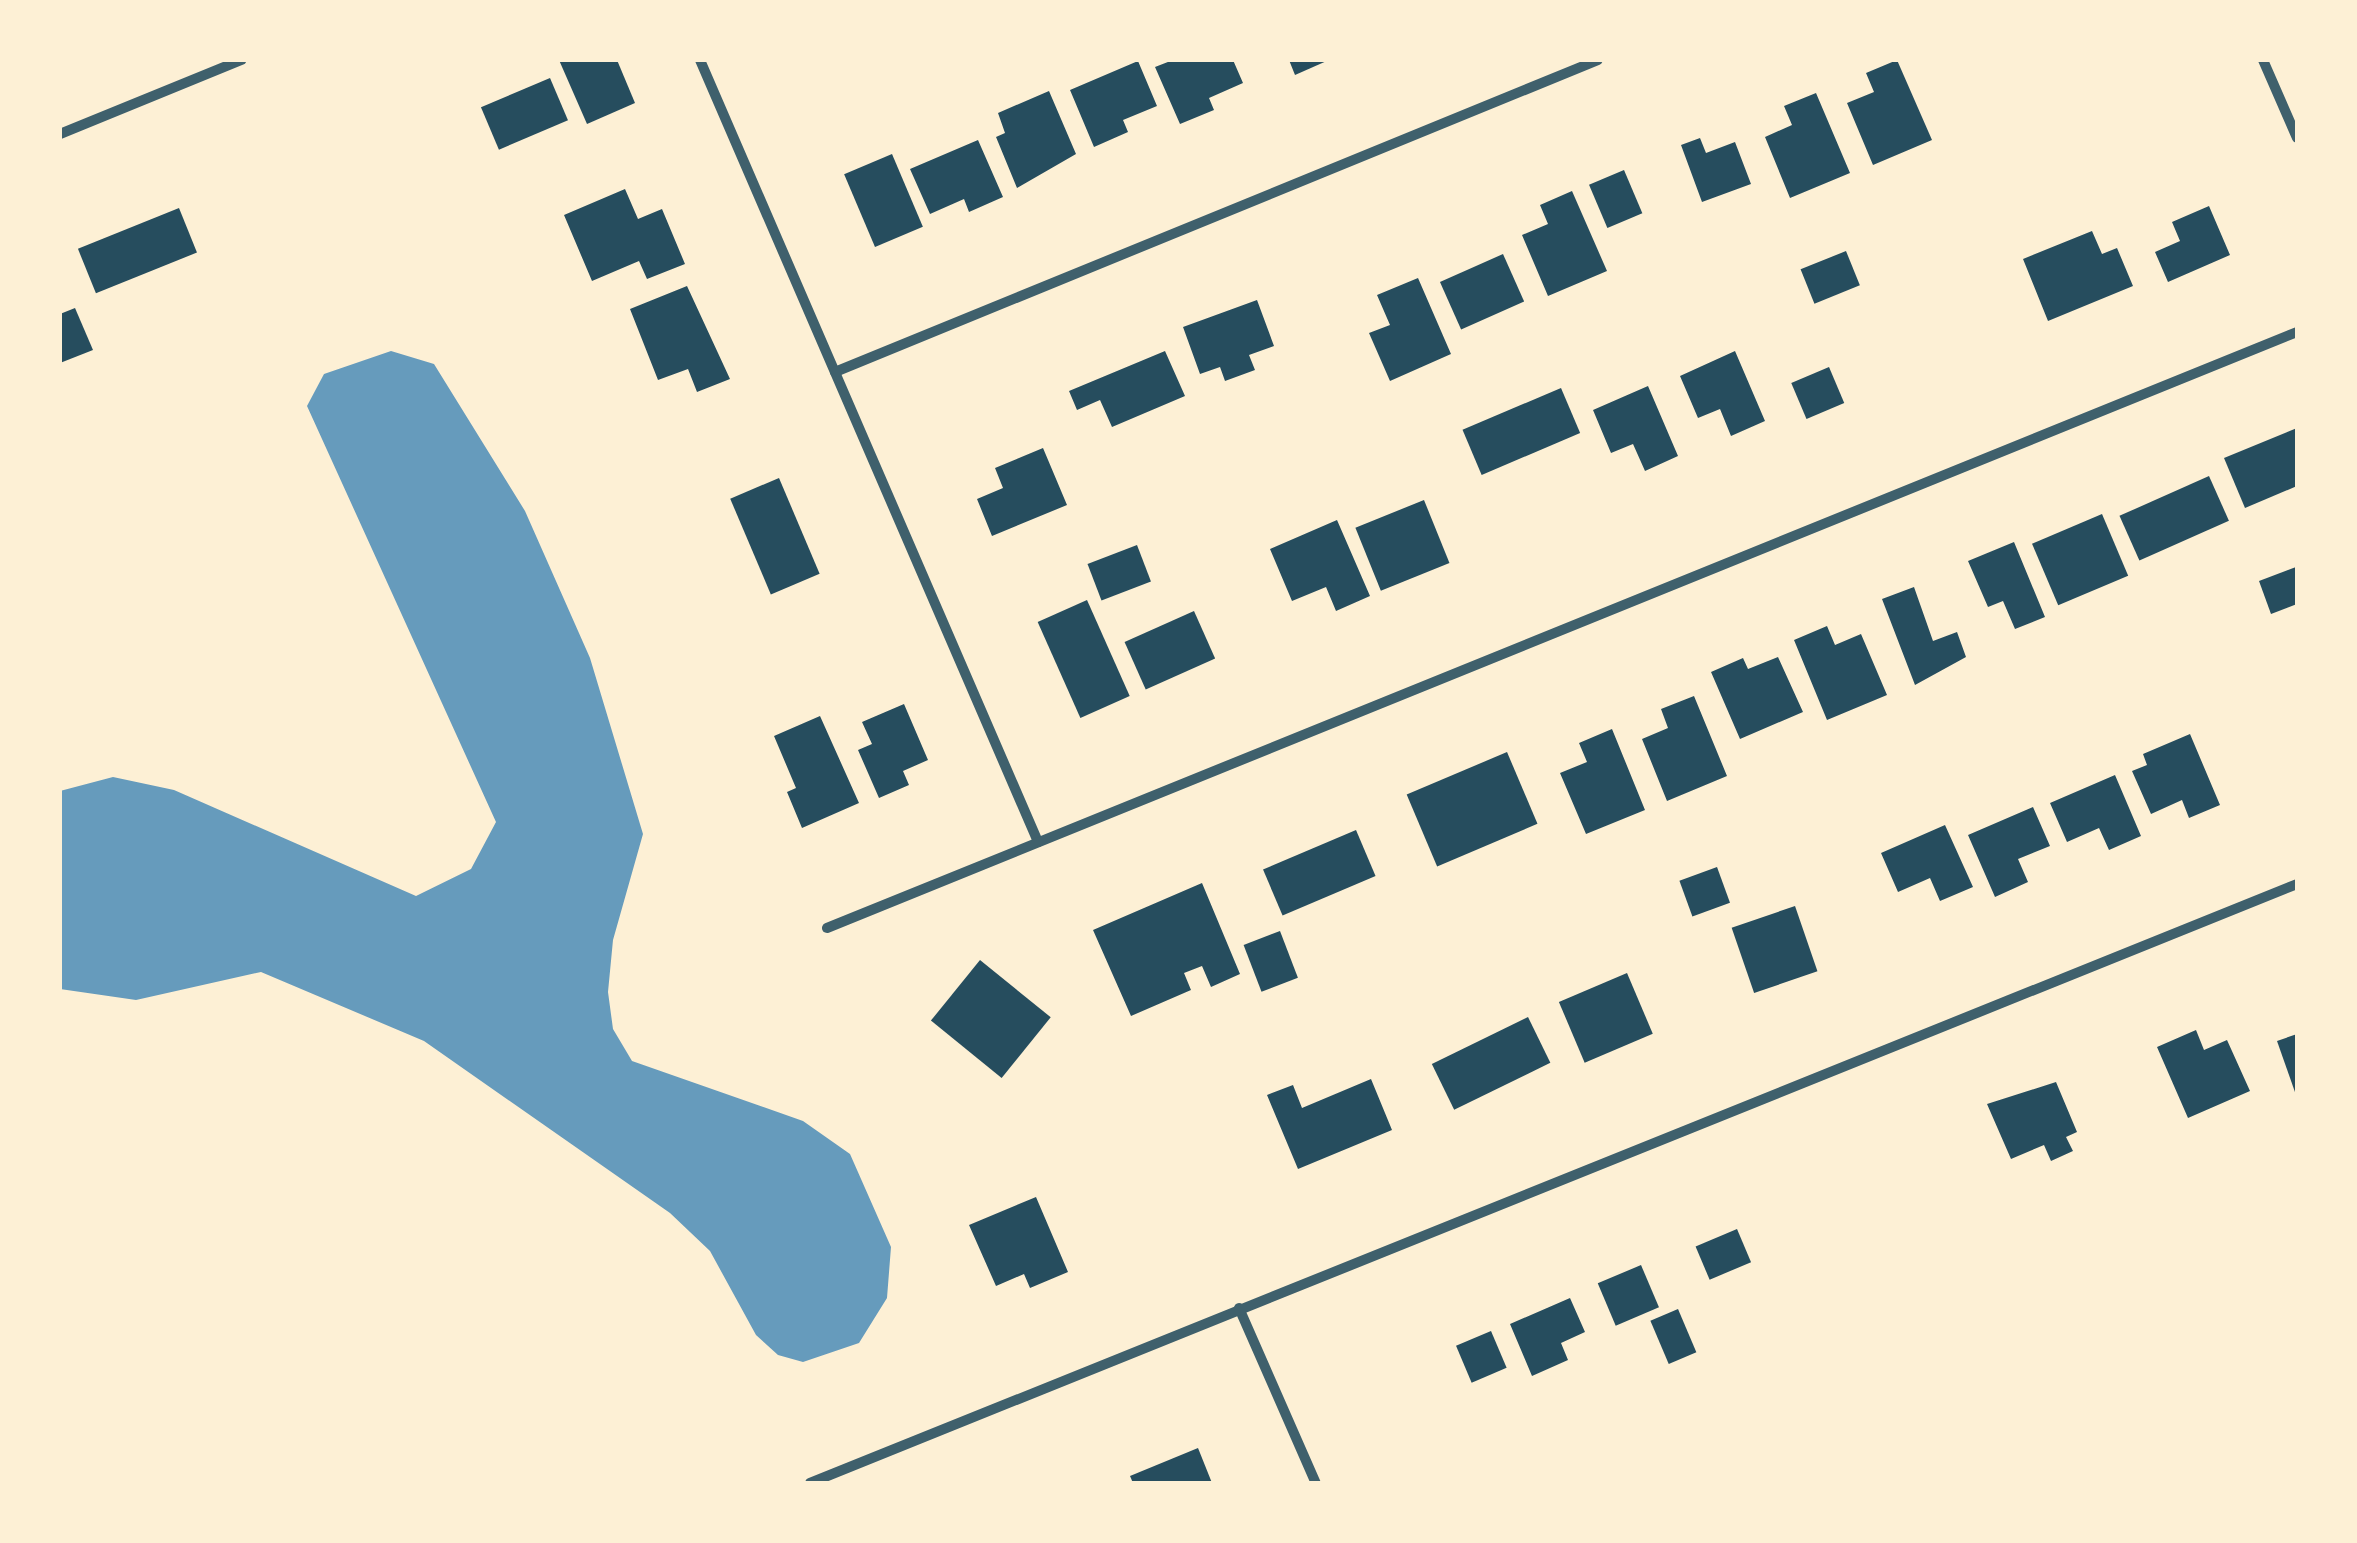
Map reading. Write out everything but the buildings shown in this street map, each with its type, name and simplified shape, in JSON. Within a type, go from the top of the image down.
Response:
[{"type":"street","points":[[60,134],[241,60]]},
{"type":"street","points":[[700,60],[1038,842]]},
{"type":"street","points":[[835,372],[1598,60]]},
{"type":"street","points":[[2263,60],[2297,138]]},
{"type":"street","points":[[827,928],[2297,332]]},
{"type":"street","points":[[810,1483],[2297,884]]},
{"type":"street","points":[[1239,1308],[1316,1483]]},
{"type":"water","points":[[391,351],[434,364],[525,511],[590,658],[643,834],[613,940],[608,992],[613,1029],[632,1061],[803,1121],[850,1154],[891,1247],[887,1298],[859,1343],[803,1362],[778,1355],[756,1335],[710,1251],[670,1213],[424,1041],[261,972],[136,1000],[60,989],[60,791],[113,777],[174,790],[416,896],[471,869],[496,822],[307,406],[324,374]]}]
